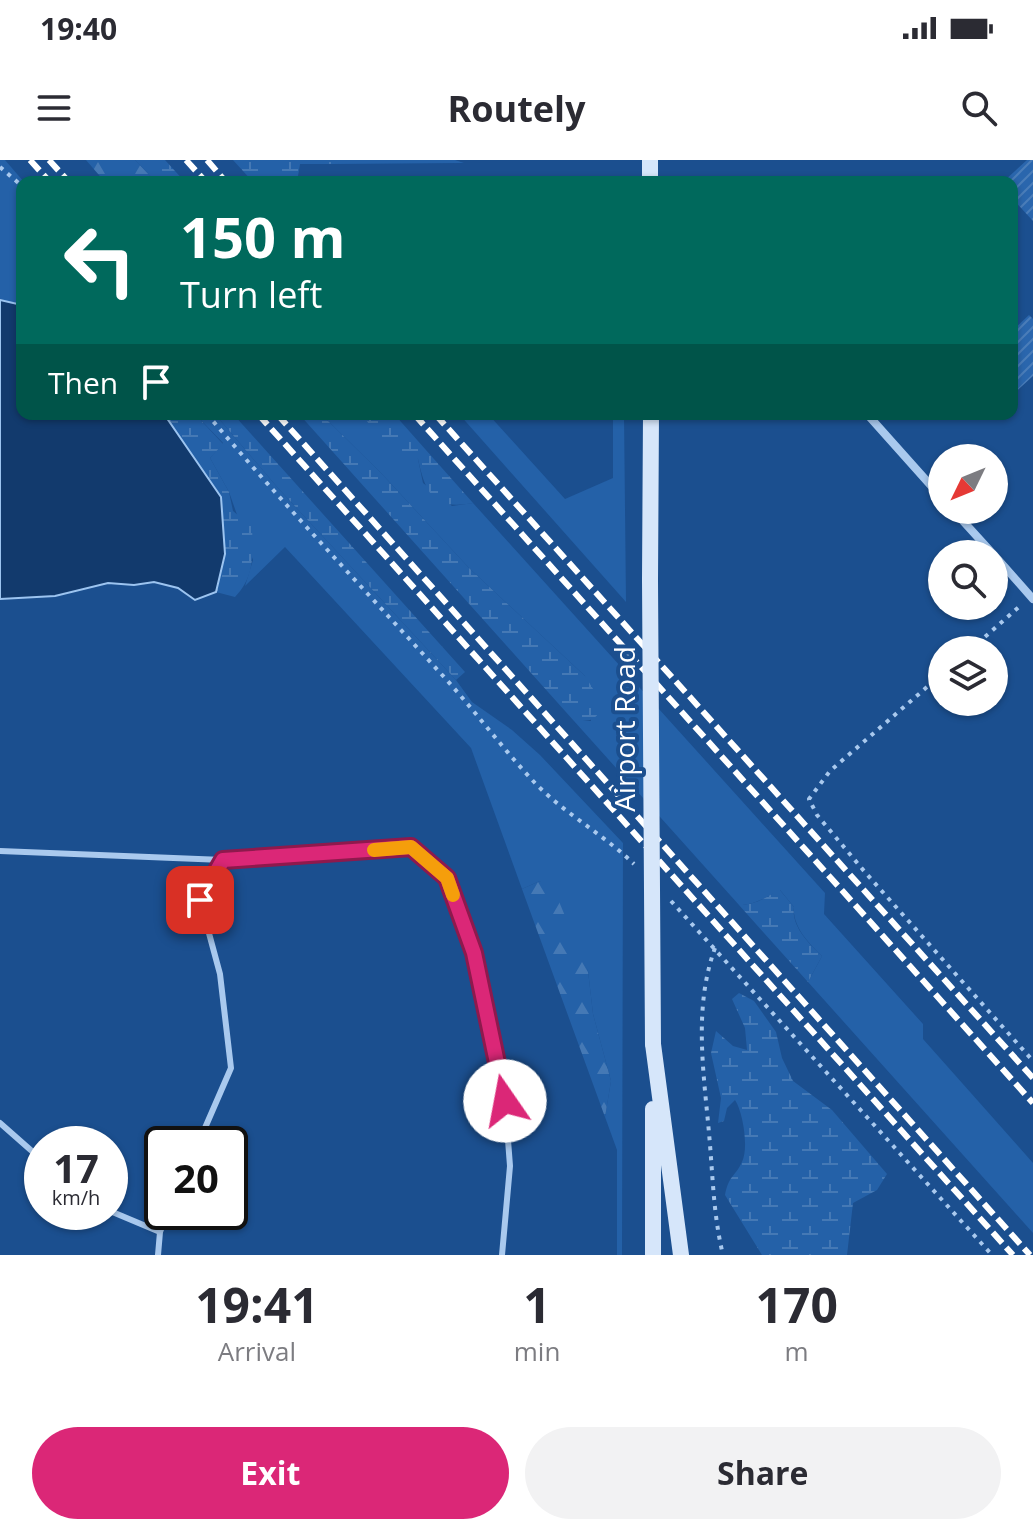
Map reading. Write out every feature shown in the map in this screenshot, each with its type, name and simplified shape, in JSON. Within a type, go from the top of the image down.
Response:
[{"type":"main road","name":"Airport Road","points":[[651,420],[653,1255]]},
{"type":"main road","name":"Airport Road","points":[[653,1044],[681,1255]]},
{"type":"street","points":[[872,420],[928,482]]},
{"type":"street","points":[[965,524],[980,540]]},
{"type":"street","points":[[1008,572],[1032,598]]},
{"type":"lane","points":[[0,851],[223,860],[411,847],[447,878],[474,953],[505,1101],[510,1166],[502,1255]]},
{"type":"lane","points":[[206,1126],[231,1068],[220,974],[200,900],[223,860]]},
{"type":"lane","points":[[0,1123],[24,1144]]},
{"type":"lane","points":[[128,1219],[160,1232],[158,1255]]},
{"type":"path","points":[[0,167],[16,181]]},
{"type":"path","points":[[212,420],[319,543],[477,714],[534,782],[566,813],[612,844],[637,867]]},
{"type":"path","points":[[987,636],[1032,598]]},
{"type":"path","points":[[928,686],[839,763],[809,799],[817,815],[864,871],[1033,1061]]},
{"type":"path","points":[[666,896],[992,1255]]},
{"type":"path","points":[[715,947],[706,984],[701,1032],[713,1193],[723,1255]]},
{"type":"green space","points":[[0,160],[5,160],[19,176],[16,176],[16,304],[0,300]]},
{"type":"green space","points":[[86,160],[135,160],[150,176],[100,176]]},
{"type":"green space","points":[[135,160],[165,160],[180,176],[150,176]]},
{"type":"green space","points":[[233,160],[334,160],[334,164],[300,164],[298,176],[248,176]]},
{"type":"green space","points":[[334,160],[455,160],[464,163],[334,164]]},
{"type":"green space","points":[[167,420],[201,420],[223,444],[210,458],[229,492],[233,511],[252,527],[249,573],[235,597],[216,592],[225,554]]},
{"type":"green space","points":[[201,420],[220,420],[278,488],[456,680],[472,702],[512,730],[540,755],[623,843],[622,1255],[617,1255],[617,1150],[605,1117],[611,1081],[593,1014],[588,971],[540,881],[522,889],[471,748],[285,547],[245,586],[253,560],[229,492],[210,458],[223,443]]},
{"type":"green space","points":[[220,420],[238,420],[465,672],[456,680],[278,488]]},
{"type":"green space","points":[[304,420],[327,420],[469,568],[585,676],[603,705],[595,717],[574,721]]},
{"type":"green space","points":[[327,420],[369,420],[418,459],[423,483],[452,506],[473,503],[825,893],[824,914],[923,1024],[923,1039],[1033,1163],[1033,1233],[808,982],[822,956],[802,934],[794,907],[780,890],[755,902],[739,905],[574,721],[591,721],[585,676],[469,568]]},
{"type":"green space","points":[[366,420],[399,420],[473,503],[460,505],[441,502],[424,482],[418,459],[394,454]]},
{"type":"green space","points":[[464,420],[493,420],[565,499],[613,478],[613,420],[624,420],[626,602]]},
{"type":"green space","points":[[540,881],[555,892],[588,971],[593,1014],[611,1081],[605,1117],[522,889]]},
{"type":"green space","points":[[779,889],[794,907],[795,921],[802,934],[822,956],[808,982],[739,905],[760,900]]},
{"type":"green space","points":[[739,993],[754,1001],[776,1032],[782,1058],[793,1081],[832,1110],[887,1174],[877,1190],[853,1203],[847,1255],[762,1255],[725,1195],[744,1156],[744,1130],[735,1100],[727,1108],[724,1121],[718,1123],[721,1098],[711,1053],[716,1031],[733,1046],[747,1050],[745,1028],[732,999]]},
{"type":"shaded area","points":[[0,300],[16,304],[16,420],[168,420],[221,497],[225,554],[216,592],[195,600],[178,588],[154,582],[134,585],[108,583],[55,596],[0,599]]},
{"type":"building","points":[[1027,160],[1033,160],[1033,221],[1018,205],[1018,176],[1010,176]]},
{"type":"building","points":[[1029,315],[1033,319],[1033,376],[1018,390],[1018,325]]},
{"type":"railway","points":[[30,160],[45,176]]},
{"type":"railway","points":[[49,160],[64,176]]},
{"type":"railway","points":[[186,160],[201,176]]},
{"type":"railway","points":[[207,160],[221,176]]},
{"type":"railway","points":[[263,420],[1013,1255]]},
{"type":"railway","points":[[282,420],[1030,1255]]},
{"type":"railway","points":[[419,420],[1033,1103]]},
{"type":"railway","points":[[440,420],[1033,1078]]},
{"type":"slow traffic","points":[[374,850],[411,847],[447,878],[453,895]]},
{"type":"route","points":[[200,900],[223,860],[411,847],[447,878],[474,953],[505,1101]]}]
